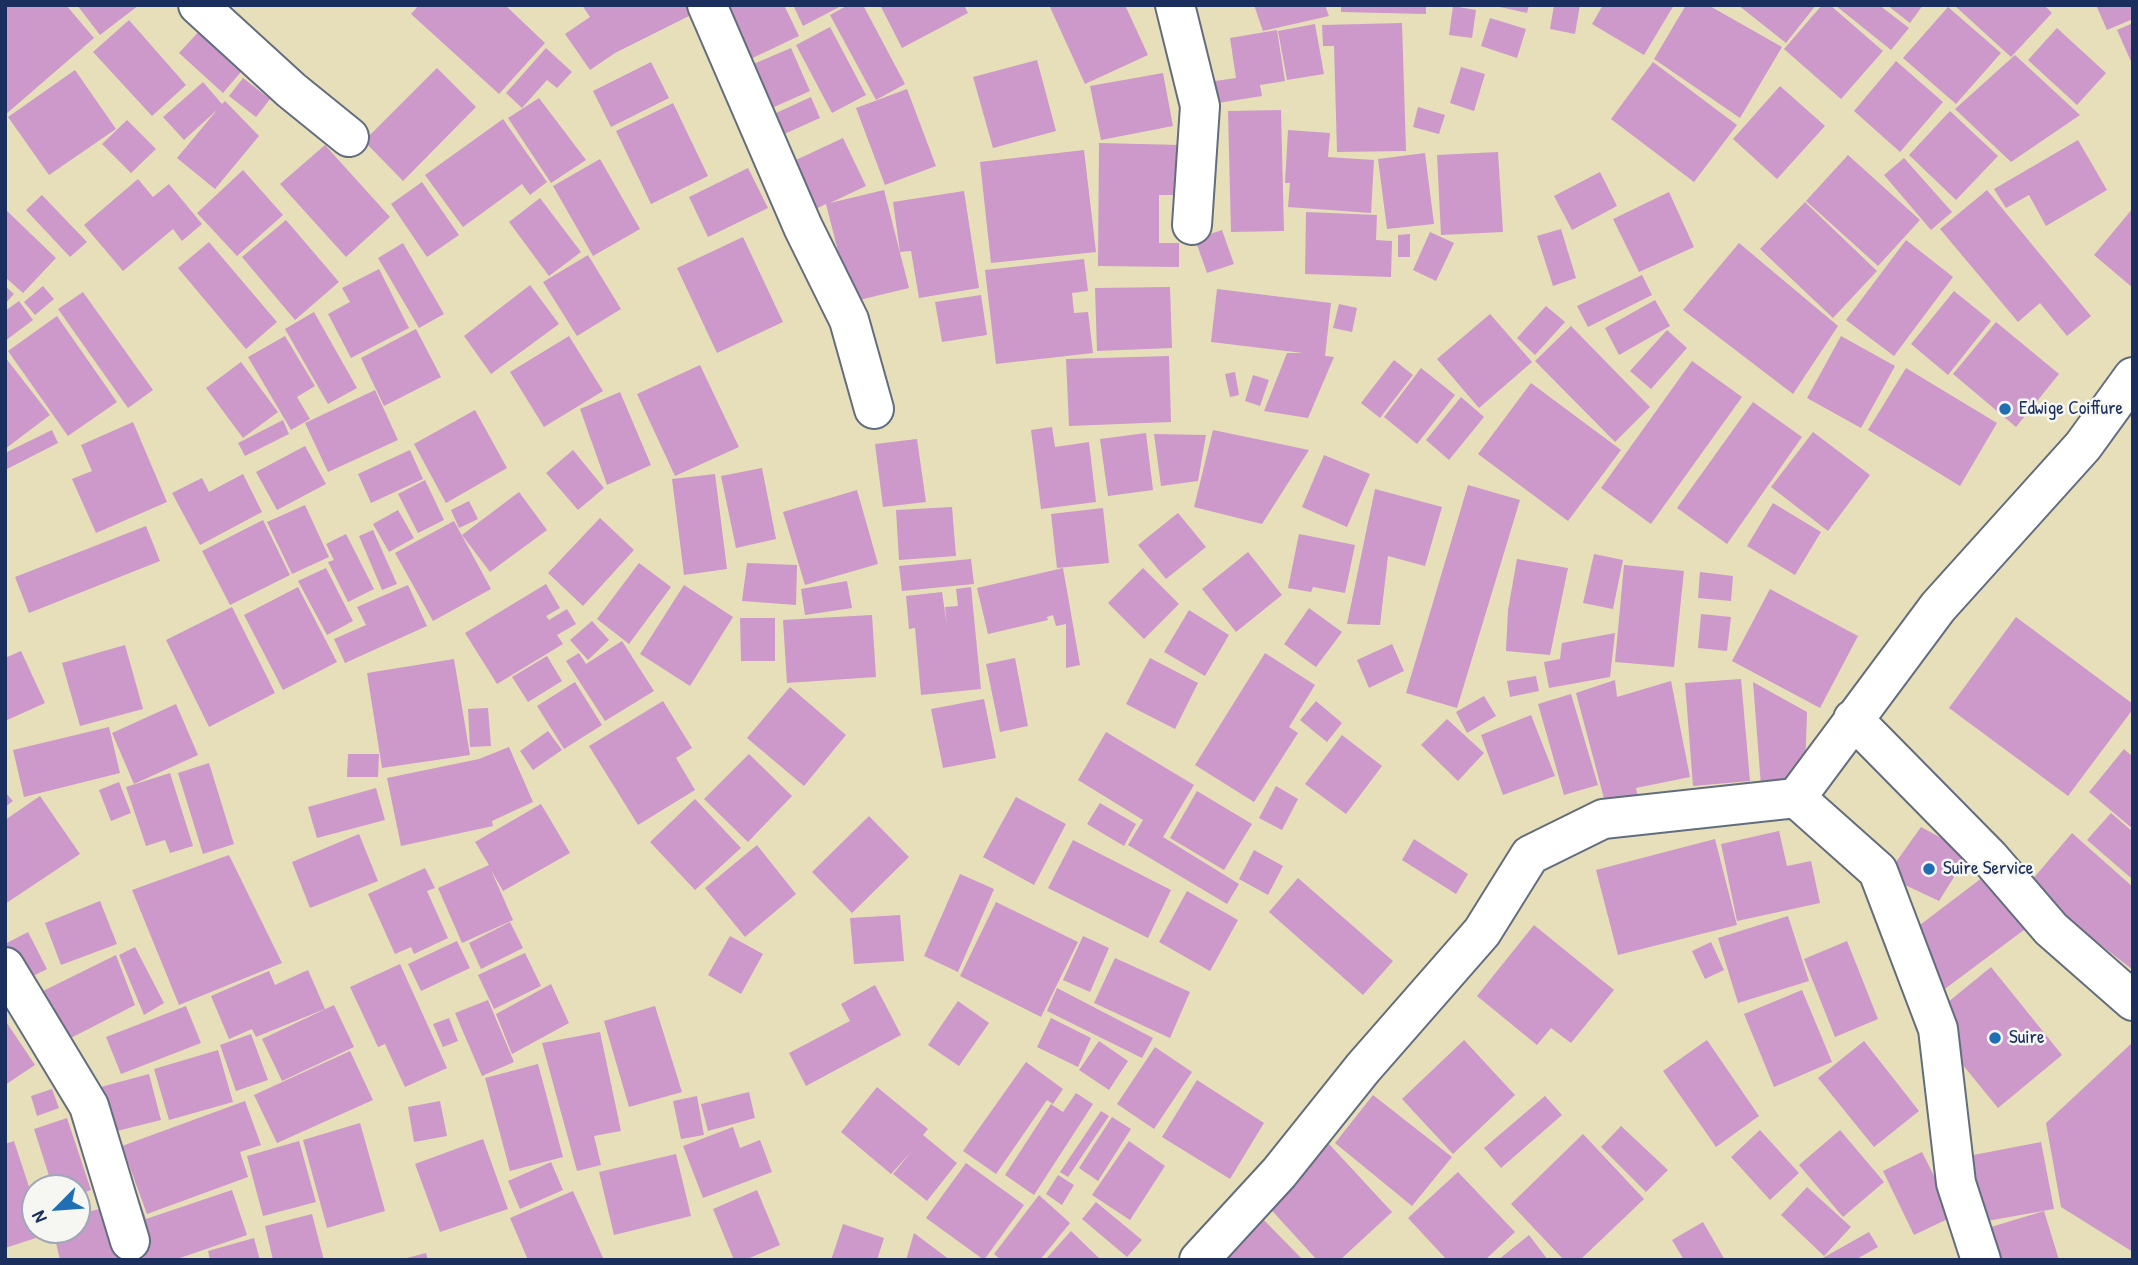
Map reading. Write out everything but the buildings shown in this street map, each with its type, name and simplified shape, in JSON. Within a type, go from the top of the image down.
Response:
[{"type":"street","points":[[198,5],[290,90],[349,137]]},
{"type":"street","points":[[707,5],[803,227],[849,320],[874,409]]},
{"type":"street","points":[[1175,5],[1200,106],[1192,225]]},
{"type":"street","points":[[1796,798],[1938,607],[2082,446],[2133,377]]},
{"type":"street","points":[[1853,719],[1989,857],[2051,929],[2133,1000]]},
{"type":"street","points":[[1199,1260],[1279,1173],[1363,1068],[1482,932],[1531,855],[1604,819],[1796,798],[1878,871],[1938,1029],[1956,1183],[1981,1260]]},
{"type":"street","points":[[5,967],[89,1107],[130,1241]]},
{"type":"place","name":"Edwige Coiffure","points":[[2005,409]]},
{"type":"place","name":"Suire Service","points":[[1929,869]]},
{"type":"place","name":"Suire","points":[[1995,1038]]}]
